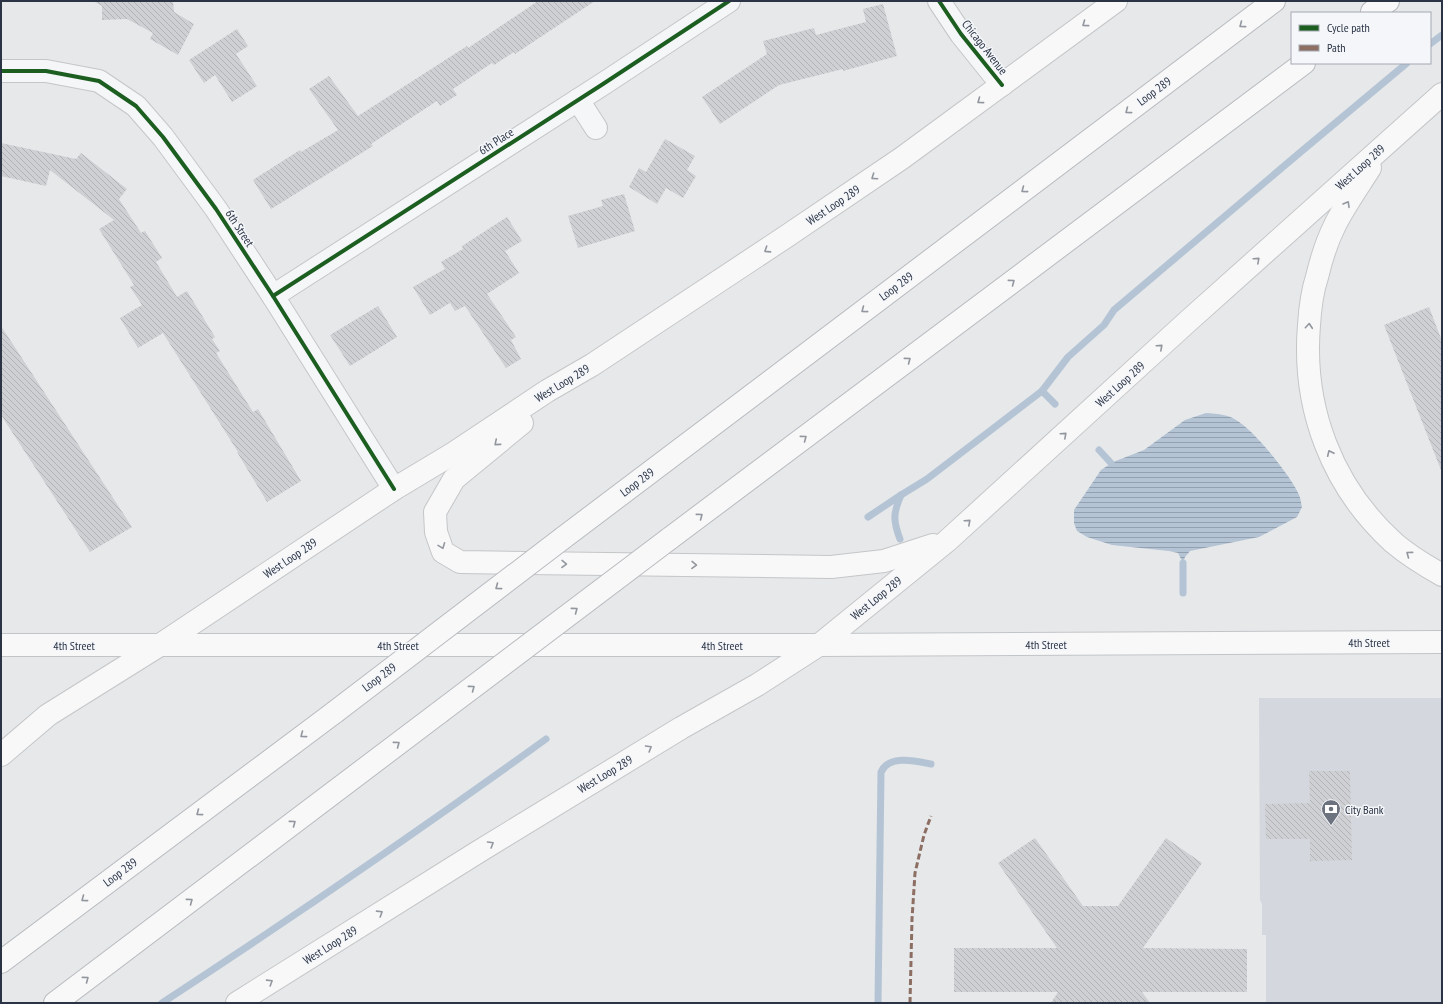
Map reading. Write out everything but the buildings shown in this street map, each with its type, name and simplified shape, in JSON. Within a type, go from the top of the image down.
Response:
[{"type":"main road","name":"West Loop 289","points":[[1,755],[48,715],[160,645],[394,489],[454,453],[547,391],[592,364],[876,176],[1116,1]]},
{"type":"main road","name":"Loop 289","points":[[1,962],[1274,1]]},
{"type":"main road","points":[[55,1003],[669,539],[1303,64]]},
{"type":"main road","name":"West Loop 289","points":[[237,1003],[484,848],[681,728],[757,685],[819,645],[947,541],[1442,94]]},
{"type":"main road","points":[[1384,145],[1348,202],[1335,226],[1318,271],[1310,309],[1308,360],[1310,382],[1319,428],[1340,473],[1355,499],[1372,520],[1395,543],[1418,561],[1442,575]]},
{"type":"main road","points":[[592,364],[454,479],[435,512],[436,532],[444,552],[460,562],[831,567],[884,561],[947,541]]},
{"type":"main road","name":"4th Street","points":[[1,645],[819,645],[1442,642]]},
{"type":"street","name":"6th Place","points":[[273,296],[729,1]]},
{"type":"street","name":"Chicago Avenue","points":[[939,1],[961,34],[1002,85]]},
{"type":"street","name":"6th Street","points":[[1,71],[46,71],[99,81],[136,106],[163,137],[216,209],[273,296],[394,489]]},
{"type":"street","points":[[578,100],[596,128]]},
{"type":"shaded area","points":[[1259,698],[1442,698],[1442,1003],[1266,1003],[1266,935],[1262,935],[1262,904],[1260,900]]},
{"type":"water","points":[[1206,413],[1233,418],[1243,425],[1262,443],[1289,477],[1299,495],[1302,507],[1297,517],[1259,537],[1190,551],[1185,557],[1183,563],[1178,553],[1112,545],[1087,537],[1077,531],[1074,523],[1074,510],[1101,470],[1113,462],[1144,450],[1185,420]]},
{"type":"waterway","points":[[1431,43],[1442,35]]},
{"type":"waterway","points":[[1055,404],[1042,391],[1068,357],[1104,325],[1114,310],[1406,64]]},
{"type":"waterway","points":[[868,517],[927,479],[1042,391]]},
{"type":"waterway","points":[[1099,450],[1111,463]]},
{"type":"waterway","points":[[900,539],[895,522],[895,512],[901,495]]},
{"type":"waterway","points":[[1183,563],[1183,593]]},
{"type":"waterway","points":[[162,1003],[356,873],[546,739]]},
{"type":"waterway","points":[[878,1003],[881,772],[885,766],[896,761],[911,760],[931,764]]},
{"type":"marked path","points":[[910,1003],[912,919],[915,873],[924,835],[931,816]]},
{"type":"cycle path","points":[[273,296],[603,84],[729,1]]},
{"type":"cycle path","points":[[939,1],[961,34],[1002,85]]},
{"type":"cycle path","points":[[1,71],[46,71],[99,81],[136,106],[163,137],[216,209],[273,296],[394,489]]},
{"type":"place","name":"City Bank","points":[[1331,826]]}]
